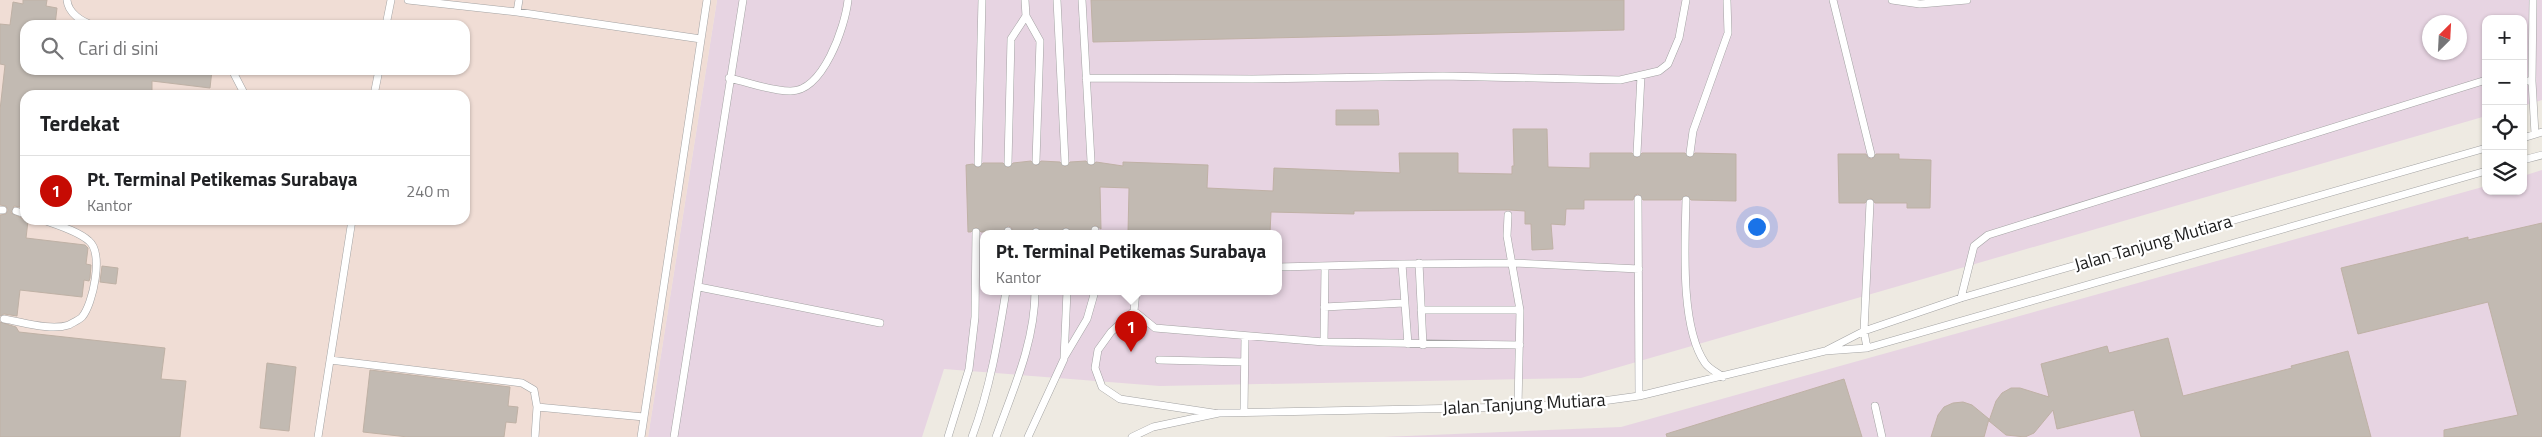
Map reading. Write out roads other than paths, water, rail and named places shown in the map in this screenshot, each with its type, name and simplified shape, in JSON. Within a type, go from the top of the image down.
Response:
[{"type":"lane","points":[[67,0],[68,5],[80,20]]},
{"type":"lane","points":[[387,20],[391,0]]},
{"type":"lane","points":[[408,0],[517,12],[701,39]]},
{"type":"lane","points":[[517,12],[518,0]]},
{"type":"lane","points":[[641,437],[707,0]]},
{"type":"lane","points":[[674,437],[699,287],[742,0]]},
{"type":"lane","points":[[729,78],[790,91],[805,88],[816,79],[828,61],[846,12],[848,0]]},
{"type":"lane","points":[[978,163],[982,0]]},
{"type":"lane","points":[[1024,0],[1026,16],[1040,41],[1036,161]]},
{"type":"lane","points":[[1057,0],[1065,162]]},
{"type":"lane","points":[[1082,0],[1090,161]]},
{"type":"lane","points":[[1086,78],[1252,79],[1443,76],[1620,80],[1659,71],[1668,64],[1679,38],[1686,0]]},
{"type":"lane","points":[[1690,153],[1693,131],[1728,32],[1728,0]]},
{"type":"lane","points":[[1833,0],[1871,154]]},
{"type":"lane","points":[[1892,0],[1920,2],[1967,0]]},
{"type":"lane","points":[[2533,0],[2532,81],[2538,133]]},
{"type":"lane","points":[[1008,163],[1011,39],[1026,16]]},
{"type":"lane","points":[[235,75],[242,90]]},
{"type":"lane","points":[[375,90],[378,75]]},
{"type":"lane","points":[[1637,153],[1641,76]]},
{"type":"lane","points":[[1961,298],[1974,246],[1988,235],[2482,81]]},
{"type":"lane","points":[[2527,81],[2532,81]]},
{"type":"lane","name":"Jalan Tanjung Mutiara","points":[[1825,351],[1864,331],[1961,298],[2482,149]]},
{"type":"lane","points":[[2527,159],[2542,155]]},
{"type":"lane","name":"Jalan Tanjung Mutiara","points":[[1132,437],[1153,427],[1219,413],[1518,407],[1588,403],[1640,396],[1723,378],[1825,351],[1867,348],[2482,172]]},
{"type":"lane","points":[[1638,200],[1640,396]]},
{"type":"lane","points":[[1686,200],[1685,251],[1691,330],[1706,364],[1723,378]]},
{"type":"lane","points":[[1867,348],[1864,331],[1870,203]]},
{"type":"lane","points":[[16,211],[20,212]]},
{"type":"lane","points":[[1508,215],[1507,236],[1520,310],[1518,407]]},
{"type":"lane","points":[[4,319],[50,326],[68,325],[81,318],[88,306],[95,281],[95,249],[89,241],[54,225]]},
{"type":"lane","points":[[318,437],[351,225]]},
{"type":"lane","points":[[948,437],[969,368],[975,318],[976,232]]},
{"type":"lane","points":[[1282,267],[1513,263],[1639,269]]},
{"type":"lane","points":[[1402,264],[1408,344]]},
{"type":"lane","points":[[1419,264],[1423,345]]},
{"type":"lane","points":[[1324,342],[1325,267]]},
{"type":"lane","points":[[699,287],[880,323]]},
{"type":"lane","points":[[972,437],[981,413],[997,352],[1005,295]]},
{"type":"lane","points":[[996,437],[1025,355],[1035,312],[1036,295]]},
{"type":"lane","points":[[1064,359],[1066,295]]},
{"type":"lane","points":[[1028,437],[1064,359],[1087,319],[1094,295]]},
{"type":"lane","points":[[1136,295],[1134,311],[1154,328],[1245,337],[1324,342],[1520,345]]},
{"type":"lane","points":[[1324,307],[1404,303]]},
{"type":"lane","points":[[1421,310],[1520,310]]},
{"type":"lane","name":"Jalan Tanjung Mutiara","points":[[1134,311],[1111,332],[1098,350],[1095,368],[1102,387],[1120,399],[1219,413]]},
{"type":"lane","points":[[1244,412],[1245,337]]},
{"type":"lane","points":[[330,360],[522,383],[534,390],[537,407],[535,437]]},
{"type":"lane","points":[[1159,360],[1244,362]]},
{"type":"lane","points":[[1875,406],[1882,437]]},
{"type":"lane","points":[[537,407],[644,417]]},
{"type":"place","name":"Pt. Terminal Petikemas Surabaya","points":[[1131,352]]}]
